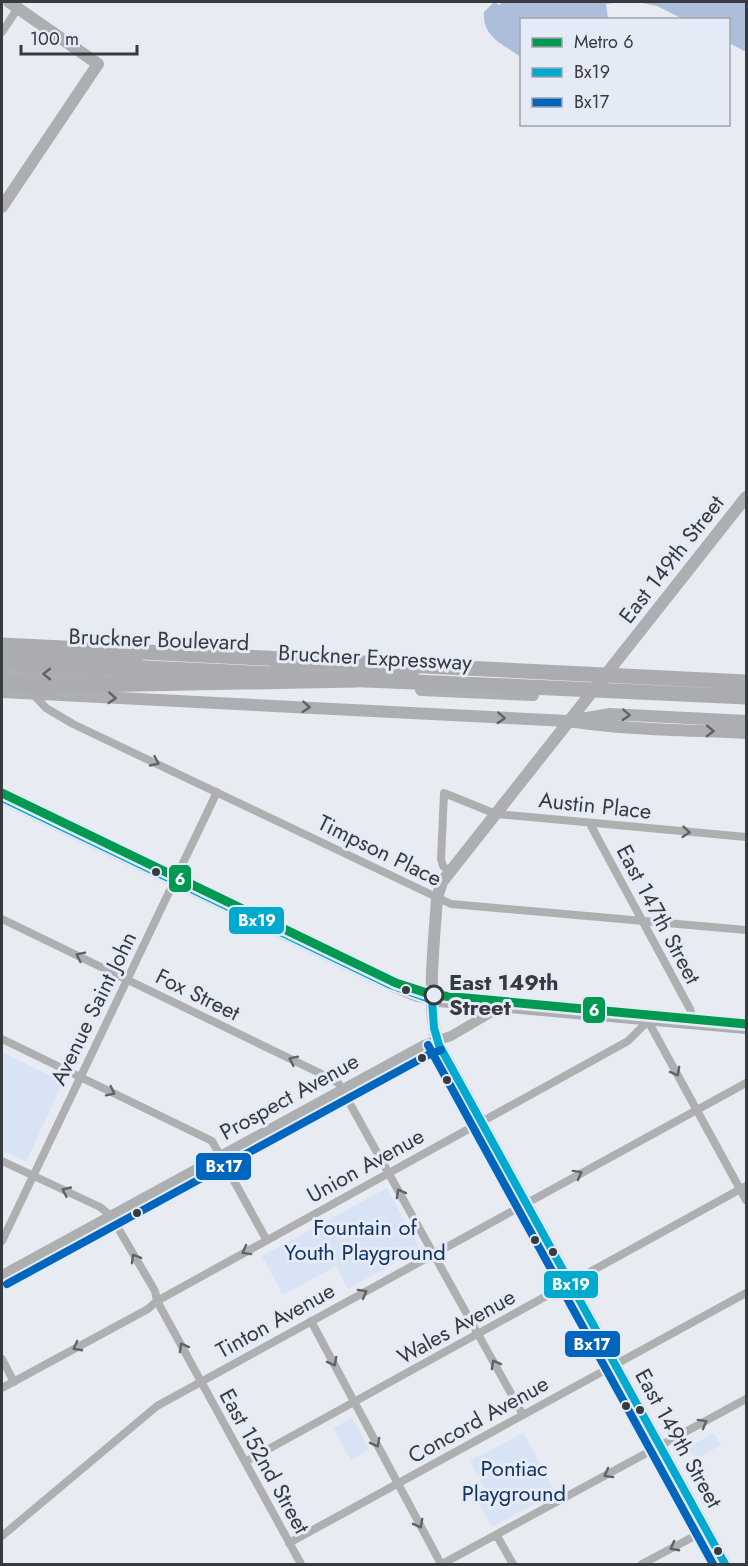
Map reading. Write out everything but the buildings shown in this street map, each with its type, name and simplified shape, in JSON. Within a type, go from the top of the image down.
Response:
[{"type":"highway","name":"Bruckner Expressway","points":[[2,645],[747,682]]},
{"type":"highway","name":"Bruckner Expressway","points":[[2,661],[747,698]]},
{"type":"highway","points":[[2,684],[34,689],[356,680]]},
{"type":"main road","points":[[2,207],[98,64],[14,5]]},
{"type":"main road","name":"East 149th Street","points":[[725,1564],[437,1040],[432,1000],[439,888],[568,721],[747,497]]},
{"type":"main road","name":"Bruckner Boulevard","points":[[2,653],[747,691]]},
{"type":"main road","name":"Bruckner Boulevard","points":[[2,672],[126,675],[747,704]]},
{"type":"main road","points":[[2,692],[34,689],[568,721],[638,729],[747,733]]},
{"type":"main road","points":[[568,721],[610,714],[747,721]]},
{"type":"main road","points":[[2,798],[387,984],[432,1000],[747,1028]]},
{"type":"street","points":[[2,32],[14,5]]},
{"type":"street","name":"Timpson Place","points":[[34,689],[46,708],[72,724],[451,904],[747,930]]},
{"type":"street","name":"Avenue Saint John","points":[[2,1241],[217,792]]},
{"type":"street","name":"Austin Place","points":[[450,872],[443,866],[441,858],[444,793],[483,810],[496,813],[590,824],[747,837]]},
{"type":"street","name":"East 147th Street","points":[[590,824],[690,1010],[694,1023]]},
{"type":"street","name":"Fox Street","points":[[2,919],[332,1078],[342,1089]]},
{"type":"street","name":"Prospect Avenue","points":[[2,1275],[342,1089],[424,1045],[451,1036],[502,1006]]},
{"type":"street","points":[[648,1021],[696,1110],[744,1188],[747,1200]]},
{"type":"street","name":"Union Avenue","points":[[2,1388],[148,1309],[157,1301],[266,1239],[628,1041],[648,1021]]},
{"type":"street","points":[[2,1039],[212,1141],[266,1239]]},
{"type":"street","name":"Tinton Avenue","points":[[2,1536],[157,1406],[747,1083]]},
{"type":"street","points":[[342,1089],[523,1415]]},
{"type":"street","points":[[2,1161],[100,1207],[111,1216]]},
{"type":"street","name":"Wales Avenue","points":[[245,1462],[744,1188]]},
{"type":"street","name":"East 152nd Street","points":[[111,1216],[155,1291],[157,1301],[301,1564]]},
{"type":"street","name":"Concord Avenue","points":[[289,1543],[747,1293]]},
{"type":"street","points":[[311,1322],[442,1564],[747,1399]]},
{"type":"street","points":[[2,1359],[14,1382]]},
{"type":"street","points":[[642,1564],[706,1530]]},
{"type":"street","points":[[496,1536],[513,1564]]},
{"type":"green space","points":[[2,1052],[63,1082],[26,1162],[2,1150]]},
{"type":"green space","name":"Fountain of Youth Playground","points":[[387,1188],[420,1249],[348,1289],[336,1266],[283,1295],[262,1256]]},
{"type":"green space","points":[[352,1418],[369,1449],[351,1460],[333,1428]]},
{"type":"green space","name":"Pontiac Playground","points":[[523,1433],[556,1493],[492,1527],[473,1493],[484,1487],[470,1461]]},
{"type":"green space","points":[[714,1433],[721,1445],[695,1460],[688,1447]]},
{"type":"shaded area","points":[[494,2],[500,5],[501,2],[621,2],[606,4],[608,18],[520,18],[520,56],[490,34],[484,21],[484,12]]},
{"type":"shaded area","points":[[637,2],[746,2],[746,52],[730,44],[730,18],[681,18],[657,6]]},
{"type":"metro line","name":"6","points":[[2,793],[396,983],[433,995],[746,1024]]},
{"type":"transit line","name":"Bx19","points":[[2,798],[388,984],[432,1000]]},
{"type":"transit line","name":"Bx19","points":[[432,1000],[434,1028],[439,1045],[725,1564]]},
{"type":"transit line","name":"Bx17","points":[[428,1045],[713,1564]]},
{"type":"transit line","name":"Bx17","points":[[7,1284],[441,1050]]},
{"type":"place","name":"East 149th Street","points":[[434,995]]}]
